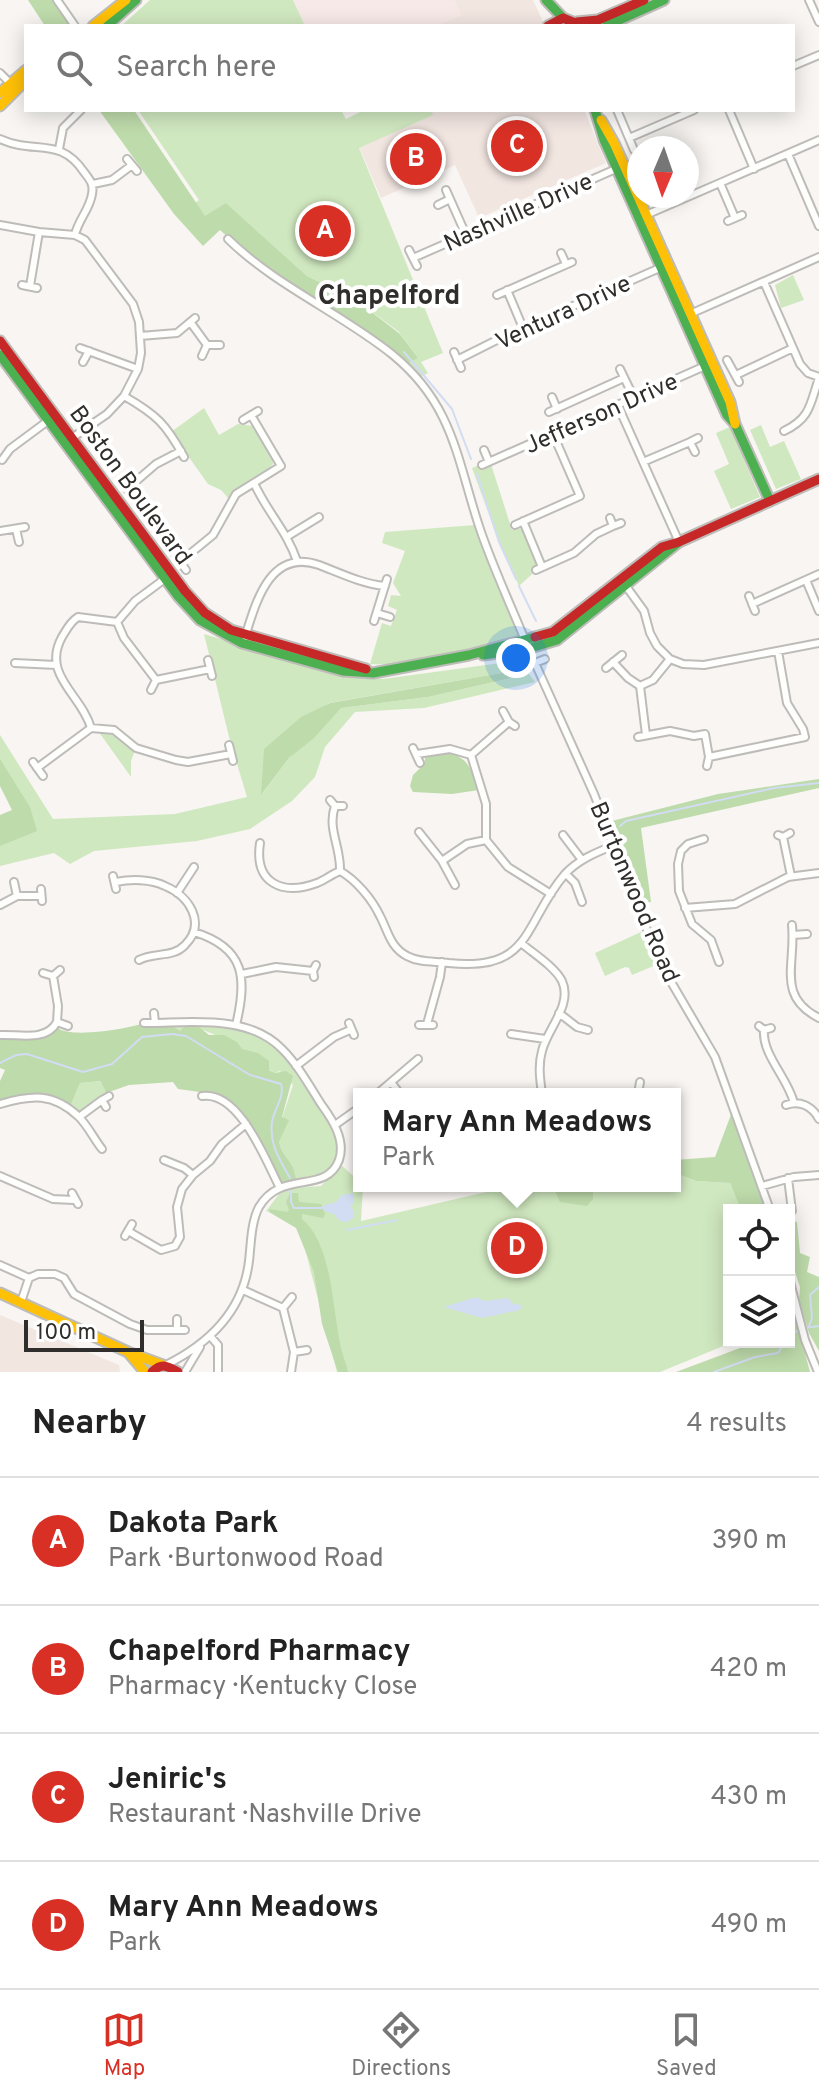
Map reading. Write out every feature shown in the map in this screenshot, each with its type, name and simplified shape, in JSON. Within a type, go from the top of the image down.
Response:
[{"type":"street","points":[[57,0],[74,24]]},
{"type":"street","points":[[96,24],[126,0]]},
{"type":"street","points":[[109,24],[136,0]]},
{"type":"street","points":[[547,1],[563,18],[579,24],[598,20],[644,0]]},
{"type":"street","points":[[610,24],[664,0]]},
{"type":"street","points":[[809,0],[819,22]]},
{"type":"street","points":[[547,1],[547,24]]},
{"type":"street","points":[[68,16],[77,10]]},
{"type":"street","points":[[551,24],[563,18]]},
{"type":"street","points":[[795,65],[819,55]]},
{"type":"street","points":[[0,106],[24,72]]},
{"type":"street","points":[[0,73],[13,86]]},
{"type":"street","points":[[0,93],[24,81]]},
{"type":"street","points":[[59,149],[63,128],[79,112]]},
{"type":"street","points":[[618,112],[628,136]]},
{"type":"street","points":[[634,136],[689,112]]},
{"type":"street","points":[[730,112],[754,169]]},
{"type":"street","points":[[596,113],[601,131],[709,365],[727,415],[735,424],[770,501]]},
{"type":"street","points":[[0,139],[69,153],[93,184],[92,200],[75,235]]},
{"type":"street","points":[[642,217],[819,140]]},
{"type":"street","points":[[788,154],[819,226]]},
{"type":"street","points":[[93,184],[112,180],[129,162],[137,171]]},
{"type":"street","name":"Nashville Drive","points":[[413,258],[620,167]]},
{"type":"street","points":[[720,183],[735,218]]},
{"type":"street","points":[[446,190],[466,235]]},
{"type":"street","points":[[438,205],[450,199]]},
{"type":"street","points":[[0,225],[75,235],[90,245],[130,298],[138,316],[138,369],[124,396],[107,414],[69,441]]},
{"type":"street","points":[[22,285],[34,287],[39,232]]},
{"type":"street","points":[[228,239],[258,264],[394,356],[428,390],[448,424],[481,531],[526,645]]},
{"type":"street","name":"Nashville Drive","points":[[409,250],[417,266]]},
{"type":"street","points":[[497,295],[569,263],[561,253]]},
{"type":"street","points":[[687,315],[819,257]]},
{"type":"street","name":"Ventura Drive","points":[[461,368],[456,356],[664,266]]},
{"type":"street","points":[[764,282],[804,369],[819,378],[807,415],[787,429],[786,417]]},
{"type":"street","points":[[507,290],[523,328]]},
{"type":"street","points":[[140,336],[177,333],[193,320],[207,345]]},
{"type":"street","name":"Boston Boulevard","points":[[0,341],[3,356],[200,620],[244,639],[359,674],[385,672],[469,655],[498,654],[526,645],[543,645],[564,635],[624,583],[679,542],[819,479]]},
{"type":"street","points":[[207,345],[220,345]]},
{"type":"street","points":[[202,356],[207,345]]},
{"type":"street","points":[[80,348],[138,369]]},
{"type":"street","points":[[727,360],[737,379],[793,348]]},
{"type":"street","points":[[83,362],[89,351]]},
{"type":"street","name":"Jefferson Drive","points":[[484,450],[486,464],[709,365]]},
{"type":"street","points":[[620,369],[634,398]]},
{"type":"street","points":[[549,412],[624,378]]},
{"type":"street","points":[[124,396],[149,410],[169,428],[182,454],[156,464],[127,489]]},
{"type":"street","points":[[552,397],[557,409]]},
{"type":"street","points":[[618,406],[679,542]]},
{"type":"street","points":[[243,420],[258,411]]},
{"type":"street","points":[[180,562],[213,535],[236,494],[281,466],[251,415]]},
{"type":"street","points":[[9,465],[1,460],[10,449],[52,418]]},
{"type":"street","points":[[553,434],[580,496]]},
{"type":"street","points":[[643,462],[698,438]]},
{"type":"street","points":[[690,442],[695,452]]},
{"type":"street","points":[[121,480],[133,497]]},
{"type":"street","points":[[254,483],[272,517],[288,536],[297,561]]},
{"type":"street","points":[[515,525],[587,493]]},
{"type":"street","points":[[288,536],[318,517]]},
{"type":"street","points":[[523,521],[539,569],[574,553],[596,534],[617,524],[610,518]]},
{"type":"street","points":[[0,530],[25,527]]},
{"type":"street","points":[[16,529],[19,542]]},
{"type":"street","points":[[175,554],[186,570]]},
{"type":"street","points":[[244,639],[264,584],[297,561],[342,575],[386,583],[374,621]]},
{"type":"street","points":[[752,604],[819,574]]},
{"type":"street","points":[[117,622],[135,601],[169,576]]},
{"type":"street","points":[[806,580],[819,611]]},
{"type":"street","points":[[624,583],[644,611],[654,641],[670,659],[694,666],[819,643]]},
{"type":"street","points":[[377,613],[390,617]]},
{"type":"street","points":[[91,728],[83,708],[63,684],[56,665],[59,642],[74,619],[82,616],[117,622]]},
{"type":"street","points":[[117,622],[124,638],[156,680]]},
{"type":"street","points":[[709,757],[805,737],[787,703],[778,651]]},
{"type":"street","points":[[606,668],[622,655]]},
{"type":"street","points":[[527,666],[545,659]]},
{"type":"street","points":[[640,686],[653,680],[670,659]]},
{"type":"street","points":[[156,680],[211,672],[208,660]]},
{"type":"street","points":[[613,662],[640,686]]},
{"type":"street","points":[[15,663],[56,665]]},
{"type":"street","name":"Burtonwood Road","points":[[535,663],[594,794],[660,963],[715,1057],[768,1204]]},
{"type":"street","points":[[151,690],[156,680]]},
{"type":"street","points":[[640,686],[642,736],[676,731],[694,736],[705,734],[709,757],[707,766]]},
{"type":"street","points":[[471,755],[512,724],[503,711]]},
{"type":"street","points":[[558,717],[567,713]]},
{"type":"street","points":[[43,776],[35,765],[91,728],[114,730],[136,748],[188,762],[232,757],[229,745]]},
{"type":"street","points":[[131,758],[136,748]]},
{"type":"street","points":[[420,763],[415,751],[450,749],[471,755]]},
{"type":"street","points":[[471,755],[486,804],[486,840],[508,867],[551,894]]},
{"type":"street","points":[[594,794],[602,790]]},
{"type":"street","points":[[336,804],[332,830],[340,854],[340,871]]},
{"type":"street","points":[[419,832],[442,861],[455,885]]},
{"type":"street","points":[[563,835],[582,860]]},
{"type":"street","points":[[784,835],[791,876]]},
{"type":"street","points":[[442,861],[467,844],[486,840]]},
{"type":"street","points":[[705,840],[688,844],[680,855],[679,891],[693,927],[711,940],[720,963]]},
{"type":"street","points":[[260,842],[258,859],[261,872],[277,885],[292,888],[308,886],[340,871]]},
{"type":"street","points":[[340,871],[354,881],[375,906],[398,950],[415,960],[475,965],[507,955],[521,943],[566,874],[582,860],[612,846]]},
{"type":"street","points":[[177,893],[194,867]]},
{"type":"street","points":[[685,908],[735,904],[791,876],[819,873]]},
{"type":"street","points":[[566,874],[575,883],[582,902]]},
{"type":"street","points":[[115,882],[142,881],[163,885],[191,906],[195,918],[194,932],[179,950],[138,961]]},
{"type":"street","points":[[14,882],[17,896]]},
{"type":"street","points":[[0,905],[17,896],[41,895]]},
{"type":"street","points":[[792,925],[792,992],[801,1008],[819,1018]]},
{"type":"street","points":[[194,932],[223,945],[234,957],[242,974],[242,996],[236,1025]]},
{"type":"street","points":[[793,935],[807,934]]},
{"type":"street","points":[[521,943],[561,980],[564,998],[545,1039],[540,1063],[542,1088]]},
{"type":"street","points":[[426,1025],[442,962]]},
{"type":"street","points":[[242,974],[276,967],[314,971]]},
{"type":"street","points":[[53,976],[60,970]]},
{"type":"street","points":[[43,973],[53,976]]},
{"type":"street","points":[[0,1035],[41,1035],[50,1031],[57,1022],[58,1006],[53,976]]},
{"type":"street","points":[[154,1013],[155,1023]]},
{"type":"street","points":[[559,1013],[577,1027],[588,1030]]},
{"type":"street","points":[[57,1022],[68,1026]]},
{"type":"street","points":[[144,1023],[236,1025],[275,1043],[296,1066],[335,1125],[340,1150],[339,1160],[321,1179],[279,1186],[257,1209],[243,1290],[225,1322],[202,1344],[185,1372]]},
{"type":"street","points":[[764,1028],[765,1042],[785,1079],[790,1104],[807,1106],[819,1119]]},
{"type":"street","points":[[296,1066],[334,1037],[351,1029]]},
{"type":"street","points":[[510,1034],[545,1039]]},
{"type":"street","points":[[384,1088],[418,1059]]},
{"type":"street","points":[[391,1082],[396,1088]]},
{"type":"street","points":[[639,1088],[640,1082]]},
{"type":"street","points":[[201,1097],[211,1095],[222,1100],[246,1124],[279,1186]]},
{"type":"street","points":[[0,1104],[42,1096],[79,1117],[104,1149]]},
{"type":"street","points":[[79,1117],[105,1098],[106,1107]]},
{"type":"street","points":[[335,1125],[353,1112]]},
{"type":"street","points":[[128,1230],[161,1250],[175,1246],[180,1237],[179,1196],[193,1175],[207,1165],[222,1144],[246,1124]]},
{"type":"street","points":[[164,1159],[193,1175]]},
{"type":"street","points":[[762,1186],[788,1178],[819,1175]]},
{"type":"street","points":[[0,1176],[53,1199],[75,1199]]},
{"type":"street","points":[[788,1178],[791,1204]]},
{"type":"street","points":[[0,1265],[29,1278]]},
{"type":"street","points":[[21,1302],[29,1278],[38,1274],[55,1274],[64,1278],[74,1294],[130,1324],[147,1330],[185,1330]]},
{"type":"street","points":[[243,1290],[283,1308]]},
{"type":"street","points":[[0,1293],[178,1372]]},
{"type":"street","points":[[283,1308],[292,1297]]},
{"type":"street","points":[[795,1303],[807,1347],[818,1372]]},
{"type":"street","points":[[283,1308],[294,1352],[291,1372]]},
{"type":"street","points":[[177,1319],[177,1330]]},
{"type":"street","points":[[210,1336],[218,1345],[218,1372]]},
{"type":"street","points":[[152,1372],[202,1344]]},
{"type":"street","points":[[807,1347],[819,1361]]},
{"type":"street","points":[[294,1352],[307,1350]]},
{"type":"street","points":[[128,1352],[145,1372]]},
{"type":"shaded area","points":[[293,0],[454,0],[461,15],[440,24],[304,24]]},
{"type":"shaded area","points":[[454,0],[533,0],[544,24],[440,24],[461,15]]},
{"type":"shaded area","points":[[431,112],[585,112],[606,163],[479,218],[455,165],[381,198],[359,147],[432,115]]},
{"type":"shaded area","points":[[0,1315],[119,1365],[120,1372],[0,1372]]},
{"type":"green space","points":[[28,0],[55,0],[70,24],[44,24]]},
{"type":"green space","points":[[150,0],[293,0],[304,24],[123,24]]},
{"type":"green space","points":[[100,112],[135,112],[205,216],[226,203],[307,276],[356,300],[400,334],[418,358],[404,366],[394,356],[258,264],[220,230],[203,246],[174,214]]},
{"type":"green space","points":[[139,112],[342,112],[346,119],[360,112],[432,112],[433,115],[359,148],[443,353],[421,362],[428,373],[417,379],[404,366],[418,358],[399,332],[356,300],[307,276],[227,204],[205,217],[195,203],[199,200]]},
{"type":"green space","points":[[793,275],[804,300],[781,308],[775,285]]},
{"type":"green space","points":[[204,408],[219,435],[238,424],[253,426],[272,458],[273,464],[268,469],[228,498],[221,490],[208,484],[171,432]]},
{"type":"green space","points":[[761,425],[770,447],[784,441],[801,479],[776,489],[750,430]]},
{"type":"green space","points":[[730,427],[760,497],[731,509],[714,471],[729,464],[716,433]]},
{"type":"green space","points":[[490,461],[512,530],[525,528],[540,567],[519,586],[472,468]]},
{"type":"green space","points":[[475,525],[519,638],[426,660],[370,664],[382,623],[391,626],[397,610],[388,606],[391,595],[401,596],[393,583],[405,551],[382,543],[385,532]]},
{"type":"green space","points":[[204,634],[356,678],[383,679],[508,662],[524,669],[329,703],[265,749],[262,794],[289,758],[341,708],[428,697],[529,674],[535,682],[424,708],[355,712],[325,747],[315,777],[292,801],[250,829],[197,841],[94,851],[70,864],[54,853],[0,866],[0,831],[27,823],[0,781],[0,735],[53,819],[175,814],[247,797]]},
{"type":"green space","points":[[524,669],[529,674],[428,697],[341,708],[314,738],[289,758],[261,795],[264,749],[301,717],[330,703]]},
{"type":"green space","points":[[96,728],[113,729],[136,748],[131,761],[131,777]]},
{"type":"green space","points":[[447,753],[465,761],[479,790],[452,794],[413,792],[410,786],[413,775],[424,764],[426,754]]},
{"type":"green space","points":[[0,759],[30,807],[37,831],[0,846],[0,815],[12,810],[0,786]]},
{"type":"green space","points":[[819,779],[819,788],[641,828],[651,902],[635,905],[604,823],[718,794]]},
{"type":"green space","points":[[641,932],[656,965],[632,975],[625,967],[605,976],[595,953]]},
{"type":"green space","points":[[151,1021],[166,1021],[180,1031],[185,1025],[199,1027],[209,1035],[224,1035],[237,1042],[242,1049],[258,1053],[269,1061],[269,1070],[275,1073],[286,1071],[293,1076],[282,1117],[289,1120],[279,1142],[300,1183],[279,1186],[247,1129],[222,1100],[178,1089],[173,1082],[129,1085],[106,1093],[101,1081],[80,1083],[69,1109],[42,1096],[0,1104],[0,1081],[5,1070],[0,1068],[0,1037],[30,1039],[58,1028],[76,1033],[131,1027]]},
{"type":"green space","points":[[166,1021],[240,1027],[263,1035],[277,1045],[308,1083],[336,1133],[338,1158],[332,1169],[320,1177],[300,1183],[296,1179],[279,1142],[288,1120],[282,1118],[293,1085],[280,1071],[271,1071],[215,1035],[185,1025],[180,1031]]},
{"type":"green space","points":[[102,1081],[107,1097],[79,1117],[69,1109],[80,1083]]},
{"type":"green space","points":[[732,1112],[765,1204],[739,1204],[730,1183],[696,1181],[681,1175],[681,1160],[715,1157]]},
{"type":"green space","points":[[341,1165],[353,1176],[353,1192],[363,1192],[361,1221],[486,1192],[681,1192],[681,1175],[696,1181],[730,1183],[739,1204],[723,1204],[723,1346],[660,1372],[337,1372],[298,1222],[266,1211],[283,1189],[321,1186]]},
{"type":"green space","points":[[555,1192],[593,1192],[593,1199],[587,1206],[560,1202]]},
{"type":"green space","points":[[290,1193],[298,1193],[299,1202],[321,1204],[325,1214],[323,1218],[302,1214],[302,1219],[312,1230],[326,1261],[348,1372],[338,1372],[322,1324],[314,1272],[296,1228],[269,1212],[270,1209],[287,1212],[286,1202]]},
{"type":"green space","points":[[795,1222],[800,1253],[810,1257],[807,1272],[819,1277],[819,1351],[809,1333],[799,1300],[800,1287],[795,1272]]},
{"type":"green space","points":[[795,1315],[810,1372],[676,1372],[740,1348],[795,1348]]},
{"type":"water","points":[[354,1193],[354,1203],[350,1206],[353,1218],[347,1222],[340,1221],[322,1206],[336,1202],[342,1195]]},
{"type":"water","points":[[476,1297],[485,1301],[508,1298],[513,1304],[522,1305],[520,1310],[482,1318],[444,1307]]},
{"type":"waterway","points":[[404,352],[452,409],[471,459]]},
{"type":"waterway","points":[[477,474],[499,542],[516,579]]},
{"type":"waterway","points":[[519,586],[536,621]]},
{"type":"waterway","points":[[620,826],[626,821],[774,788],[819,783]]},
{"type":"waterway","points":[[0,1063],[16,1055],[27,1054],[83,1072],[112,1064],[142,1037],[186,1036],[250,1075],[281,1084],[282,1094],[272,1122],[272,1138],[290,1178]]},
{"type":"waterway","points":[[291,1190],[294,1208],[324,1208]]},
{"type":"waterway","points":[[347,1230],[397,1220]]},
{"type":"waterway","points":[[809,1326],[812,1318],[810,1295],[819,1287]]},
{"type":"waterway","points":[[805,1328],[819,1326]]},
{"type":"waterway","points":[[795,1332],[799,1330]]},
{"type":"waterway","points":[[714,1372],[755,1357],[778,1353],[781,1348]]},
{"type":"traffic: fast","points":[[109,24],[136,0]]},
{"type":"traffic: fast","points":[[546,0],[563,18]]},
{"type":"traffic: fast","points":[[610,24],[664,0]]},
{"type":"traffic: fast","points":[[596,112],[604,140],[727,415],[735,424],[770,501]]},
{"type":"traffic: fast","points":[[0,355],[178,596],[200,620],[242,643],[343,671],[373,673],[469,655],[535,637]]},
{"type":"traffic: fast","points":[[483,655],[527,649],[557,640],[679,542]]},
{"type":"traffic: slow","points":[[96,24],[126,0]]},
{"type":"traffic: slow","points":[[0,93],[24,72]]},
{"type":"traffic: slow","points":[[0,106],[24,82]]},
{"type":"traffic: slow","points":[[601,120],[730,402],[735,424]]},
{"type":"traffic: slow","points":[[0,1293],[163,1365]]},
{"type":"traffic: slow","points":[[128,1352],[145,1372]]},
{"type":"traffic: jam","points":[[577,22],[598,20],[644,0]]},
{"type":"traffic: jam","points":[[552,24],[563,18],[578,24]]},
{"type":"traffic: jam","points":[[0,341],[185,591],[205,613],[231,630],[366,669]]},
{"type":"traffic: jam","points":[[535,637],[553,632],[662,547],[819,479]]},
{"type":"traffic: jam","points":[[152,1372],[165,1366],[178,1372]]},
{"type":"place","name":"Jeniric's","points":[[517,146]]},
{"type":"place","name":"Chapelford Pharmacy","points":[[416,159]]},
{"type":"place","name":"Dakota Park","points":[[325,231]]},
{"type":"place","name":"Mary Ann Meadows","points":[[517,1248]]},
{"type":"district","name":"Chapelford","points":[[389,294]]}]
